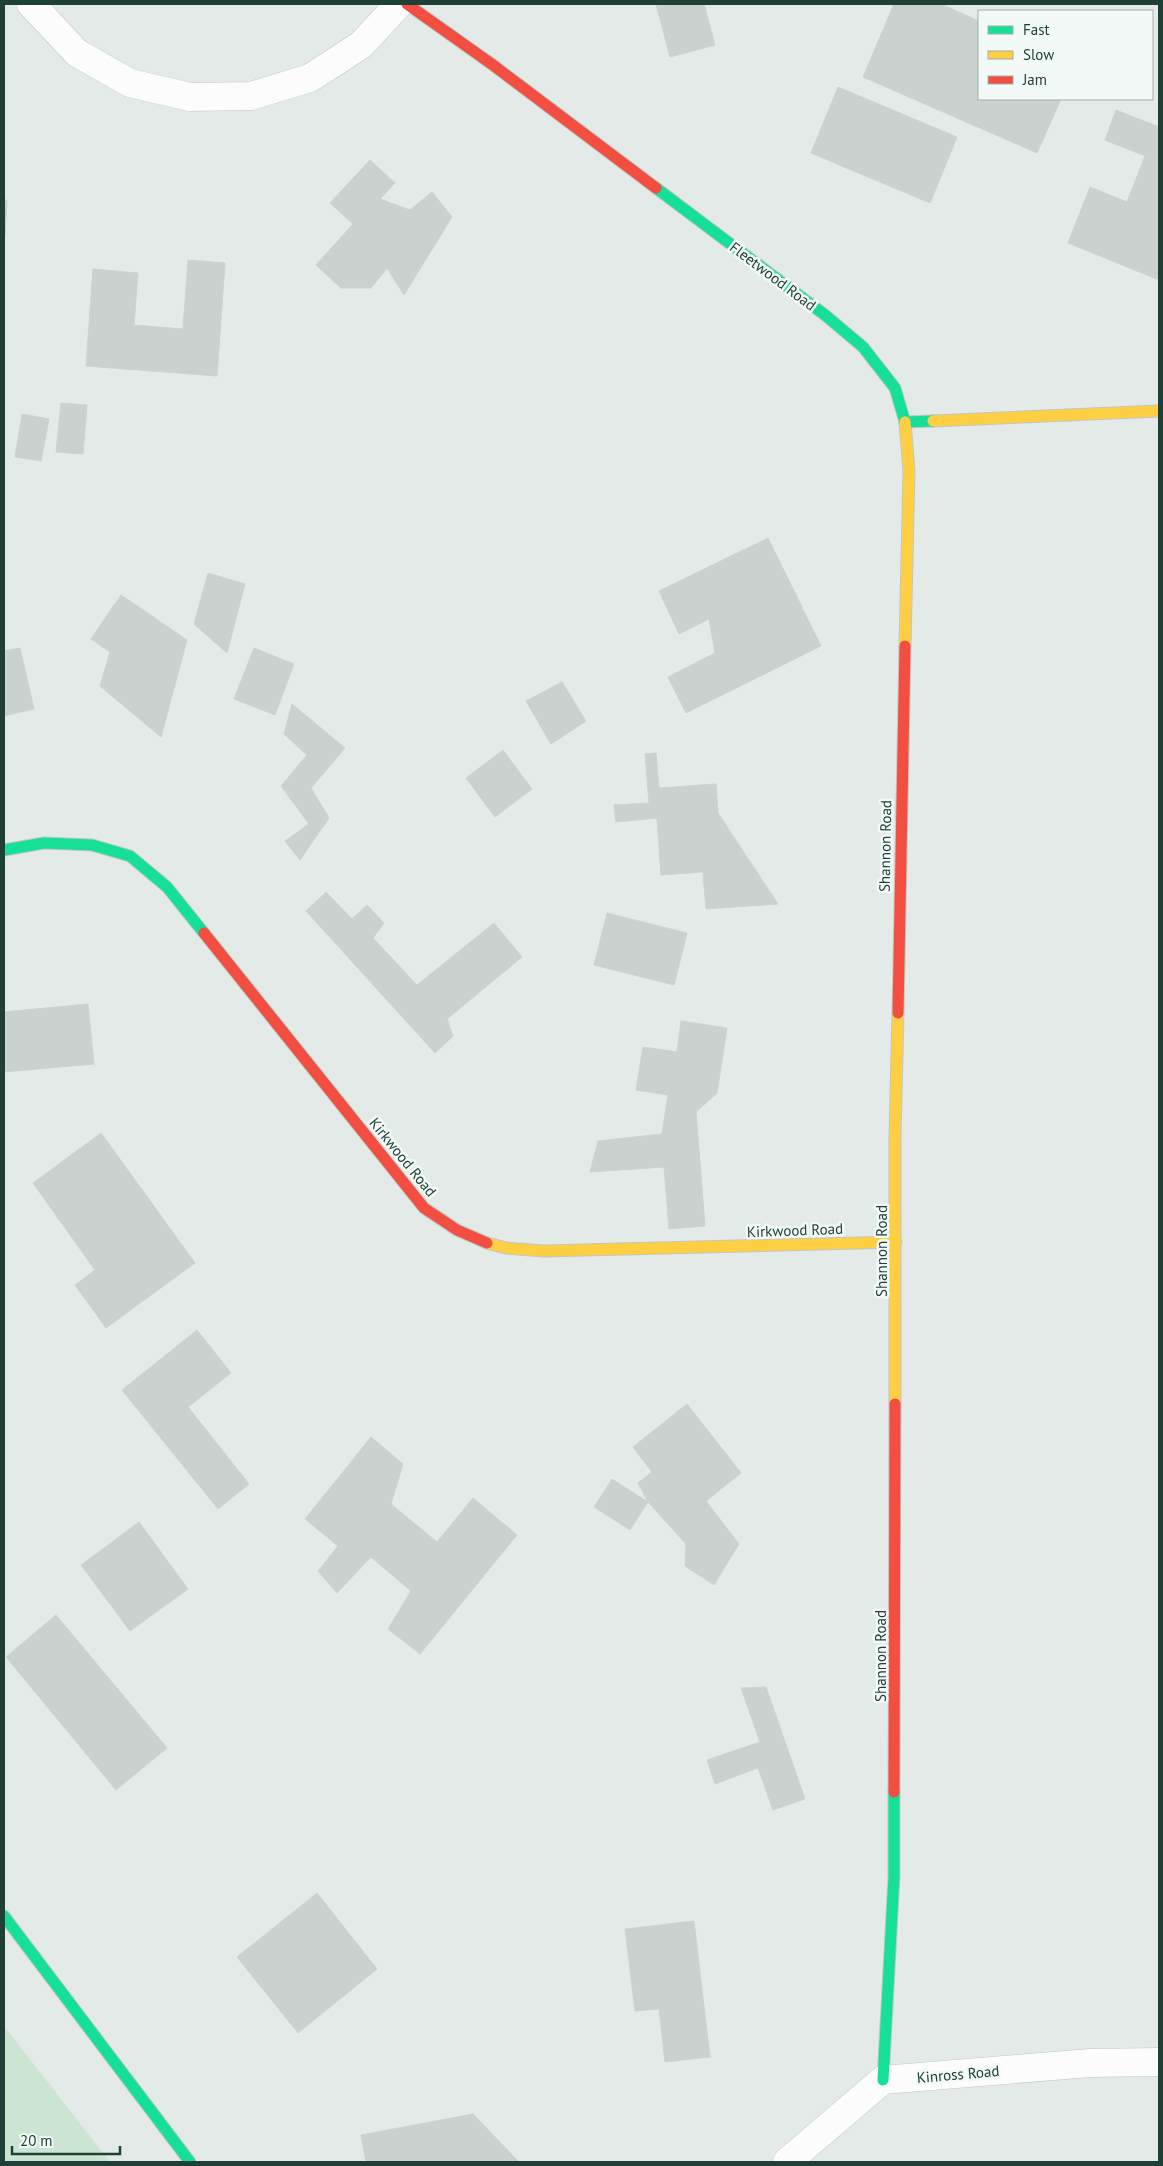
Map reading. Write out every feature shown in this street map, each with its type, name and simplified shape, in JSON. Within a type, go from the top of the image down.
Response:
[{"type":"street","points":[[31,4],[77,52],[130,82],[190,98],[251,96],[310,78],[361,45],[399,4]]},
{"type":"street","name":"Fleetwood Road","points":[[407,4],[493,65],[825,315],[863,347],[895,388],[905,422]]},
{"type":"street","points":[[905,422],[1159,411]]},
{"type":"street","name":"Shannon Road","points":[[883,2080],[894,1877],[895,1136],[908,471],[905,422]]},
{"type":"street","name":"Kirkwood Road","points":[[4,850],[44,843],[92,845],[130,856],[167,887],[424,1208],[447,1225],[482,1242],[518,1250],[569,1251],[896,1242]]},
{"type":"street","points":[[4,1916],[190,2162]]},
{"type":"street","name":"Kinross Road","points":[[883,2080],[1090,2063],[1159,2062]]},
{"type":"street","points":[[787,2162],[883,2080]]},
{"type":"green space","points":[[4,2026],[110,2162],[4,2162]]},
{"type":"building","points":[[656,4],[704,4],[715,45],[670,57]]},
{"type":"building","points":[[894,4],[941,4],[978,21],[978,100],[1061,100],[1037,153],[863,77]]},
{"type":"building","points":[[838,87],[957,137],[930,203],[811,153]]},
{"type":"building","points":[[1116,110],[1159,127],[1159,280],[1068,243],[1090,187],[1127,202],[1145,156],[1105,140]]},
{"type":"building","points":[[370,160],[395,183],[380,199],[410,210],[432,192],[452,217],[404,295],[387,268],[371,288],[341,288],[316,265],[353,224],[330,203]]},
{"type":"building","points":[[4,198],[7,201],[5,237],[4,237]]},
{"type":"building","points":[[188,260],[225,263],[217,376],[86,366],[93,269],[138,273],[134,325],[183,329]]},
{"type":"building","points":[[61,403],[87,405],[83,454],[56,452]]},
{"type":"building","points":[[22,414],[49,419],[41,461],[15,457]]},
{"type":"building","points":[[768,538],[821,646],[686,713],[668,677],[715,653],[709,619],[679,634],[659,591]]},
{"type":"building","points":[[208,573],[245,584],[227,653],[194,624]]},
{"type":"building","points":[[121,595],[187,640],[161,737],[100,686],[110,652],[91,639]]},
{"type":"building","points":[[20,648],[34,709],[4,716],[4,651]]},
{"type":"building","points":[[254,648],[294,664],[275,715],[234,699]]},
{"type":"building","points":[[562,682],[586,721],[551,744],[526,701]]},
{"type":"building","points":[[292,704],[345,748],[311,788],[329,818],[300,860],[285,841],[309,824],[281,786],[307,755],[284,734]]},
{"type":"building","points":[[503,750],[532,789],[495,817],[466,778]]},
{"type":"building","points":[[656,753],[659,788],[716,784],[718,813],[778,904],[706,909],[703,872],[661,875],[657,818],[616,822],[614,805],[649,803],[645,754]]},
{"type":"building","points":[[326,892],[352,919],[367,905],[384,923],[373,938],[417,985],[494,923],[522,957],[447,1019],[453,1036],[435,1053],[306,911]]},
{"type":"building","points":[[607,913],[687,933],[674,985],[594,965]]},
{"type":"building","points":[[88,1004],[94,1064],[4,1072],[4,1012]]},
{"type":"building","points":[[681,1021],[727,1028],[717,1093],[696,1112],[705,1226],[669,1229],[664,1167],[590,1172],[598,1141],[662,1134],[668,1095],[636,1090],[643,1047],[677,1052]]},
{"type":"building","points":[[101,1133],[195,1263],[106,1328],[75,1285],[95,1270],[33,1183]]},
{"type":"building","points":[[197,1330],[231,1373],[188,1407],[249,1484],[218,1509],[122,1390]]},
{"type":"building","points":[[687,1404],[741,1473],[706,1501],[739,1544],[714,1585],[685,1566],[686,1544],[648,1502],[638,1483],[652,1472],[633,1447]]},
{"type":"building","points":[[371,1437],[403,1464],[391,1504],[437,1542],[473,1498],[517,1535],[420,1654],[388,1629],[411,1591],[371,1557],[337,1593],[318,1571],[338,1546],[305,1519]]},
{"type":"building","points":[[612,1479],[648,1502],[630,1530],[594,1507]]},
{"type":"building","points":[[139,1522],[188,1589],[130,1631],[81,1565]]},
{"type":"building","points":[[56,1615],[167,1748],[116,1790],[6,1657]]},
{"type":"building","points":[[766,1687],[805,1799],[773,1810],[758,1768],[715,1784],[707,1760],[760,1742],[741,1688]]},
{"type":"building","points":[[317,1893],[377,1969],[298,2033],[237,1957]]},
{"type":"building","points":[[694,1921],[710,2057],[665,2062],[659,2009],[635,2011],[625,1929]]},
{"type":"building","points":[[473,2114],[519,2162],[366,2162],[361,2135]]},
{"type":"traffic: fast","points":[[656,188],[825,315],[863,347],[895,388],[905,422],[933,421]]},
{"type":"traffic: fast","points":[[4,850],[44,843],[92,845],[130,856],[167,887],[204,933]]},
{"type":"traffic: fast","points":[[883,2080],[894,1877],[894,1792]]},
{"type":"traffic: fast","points":[[4,1916],[190,2162]]},
{"type":"traffic: slow","points":[[933,421],[1159,411]]},
{"type":"traffic: slow","points":[[905,422],[909,471],[905,646]]},
{"type":"traffic: slow","points":[[895,1404],[895,1136],[898,1013]]},
{"type":"traffic: slow","points":[[487,1243],[506,1248],[544,1251],[896,1242]]},
{"type":"traffic: jam","points":[[407,4],[493,65],[656,188]]},
{"type":"traffic: jam","points":[[898,1013],[905,646]]},
{"type":"traffic: jam","points":[[204,933],[424,1208],[457,1230],[487,1243]]},
{"type":"traffic: jam","points":[[894,1792],[895,1404]]}]
